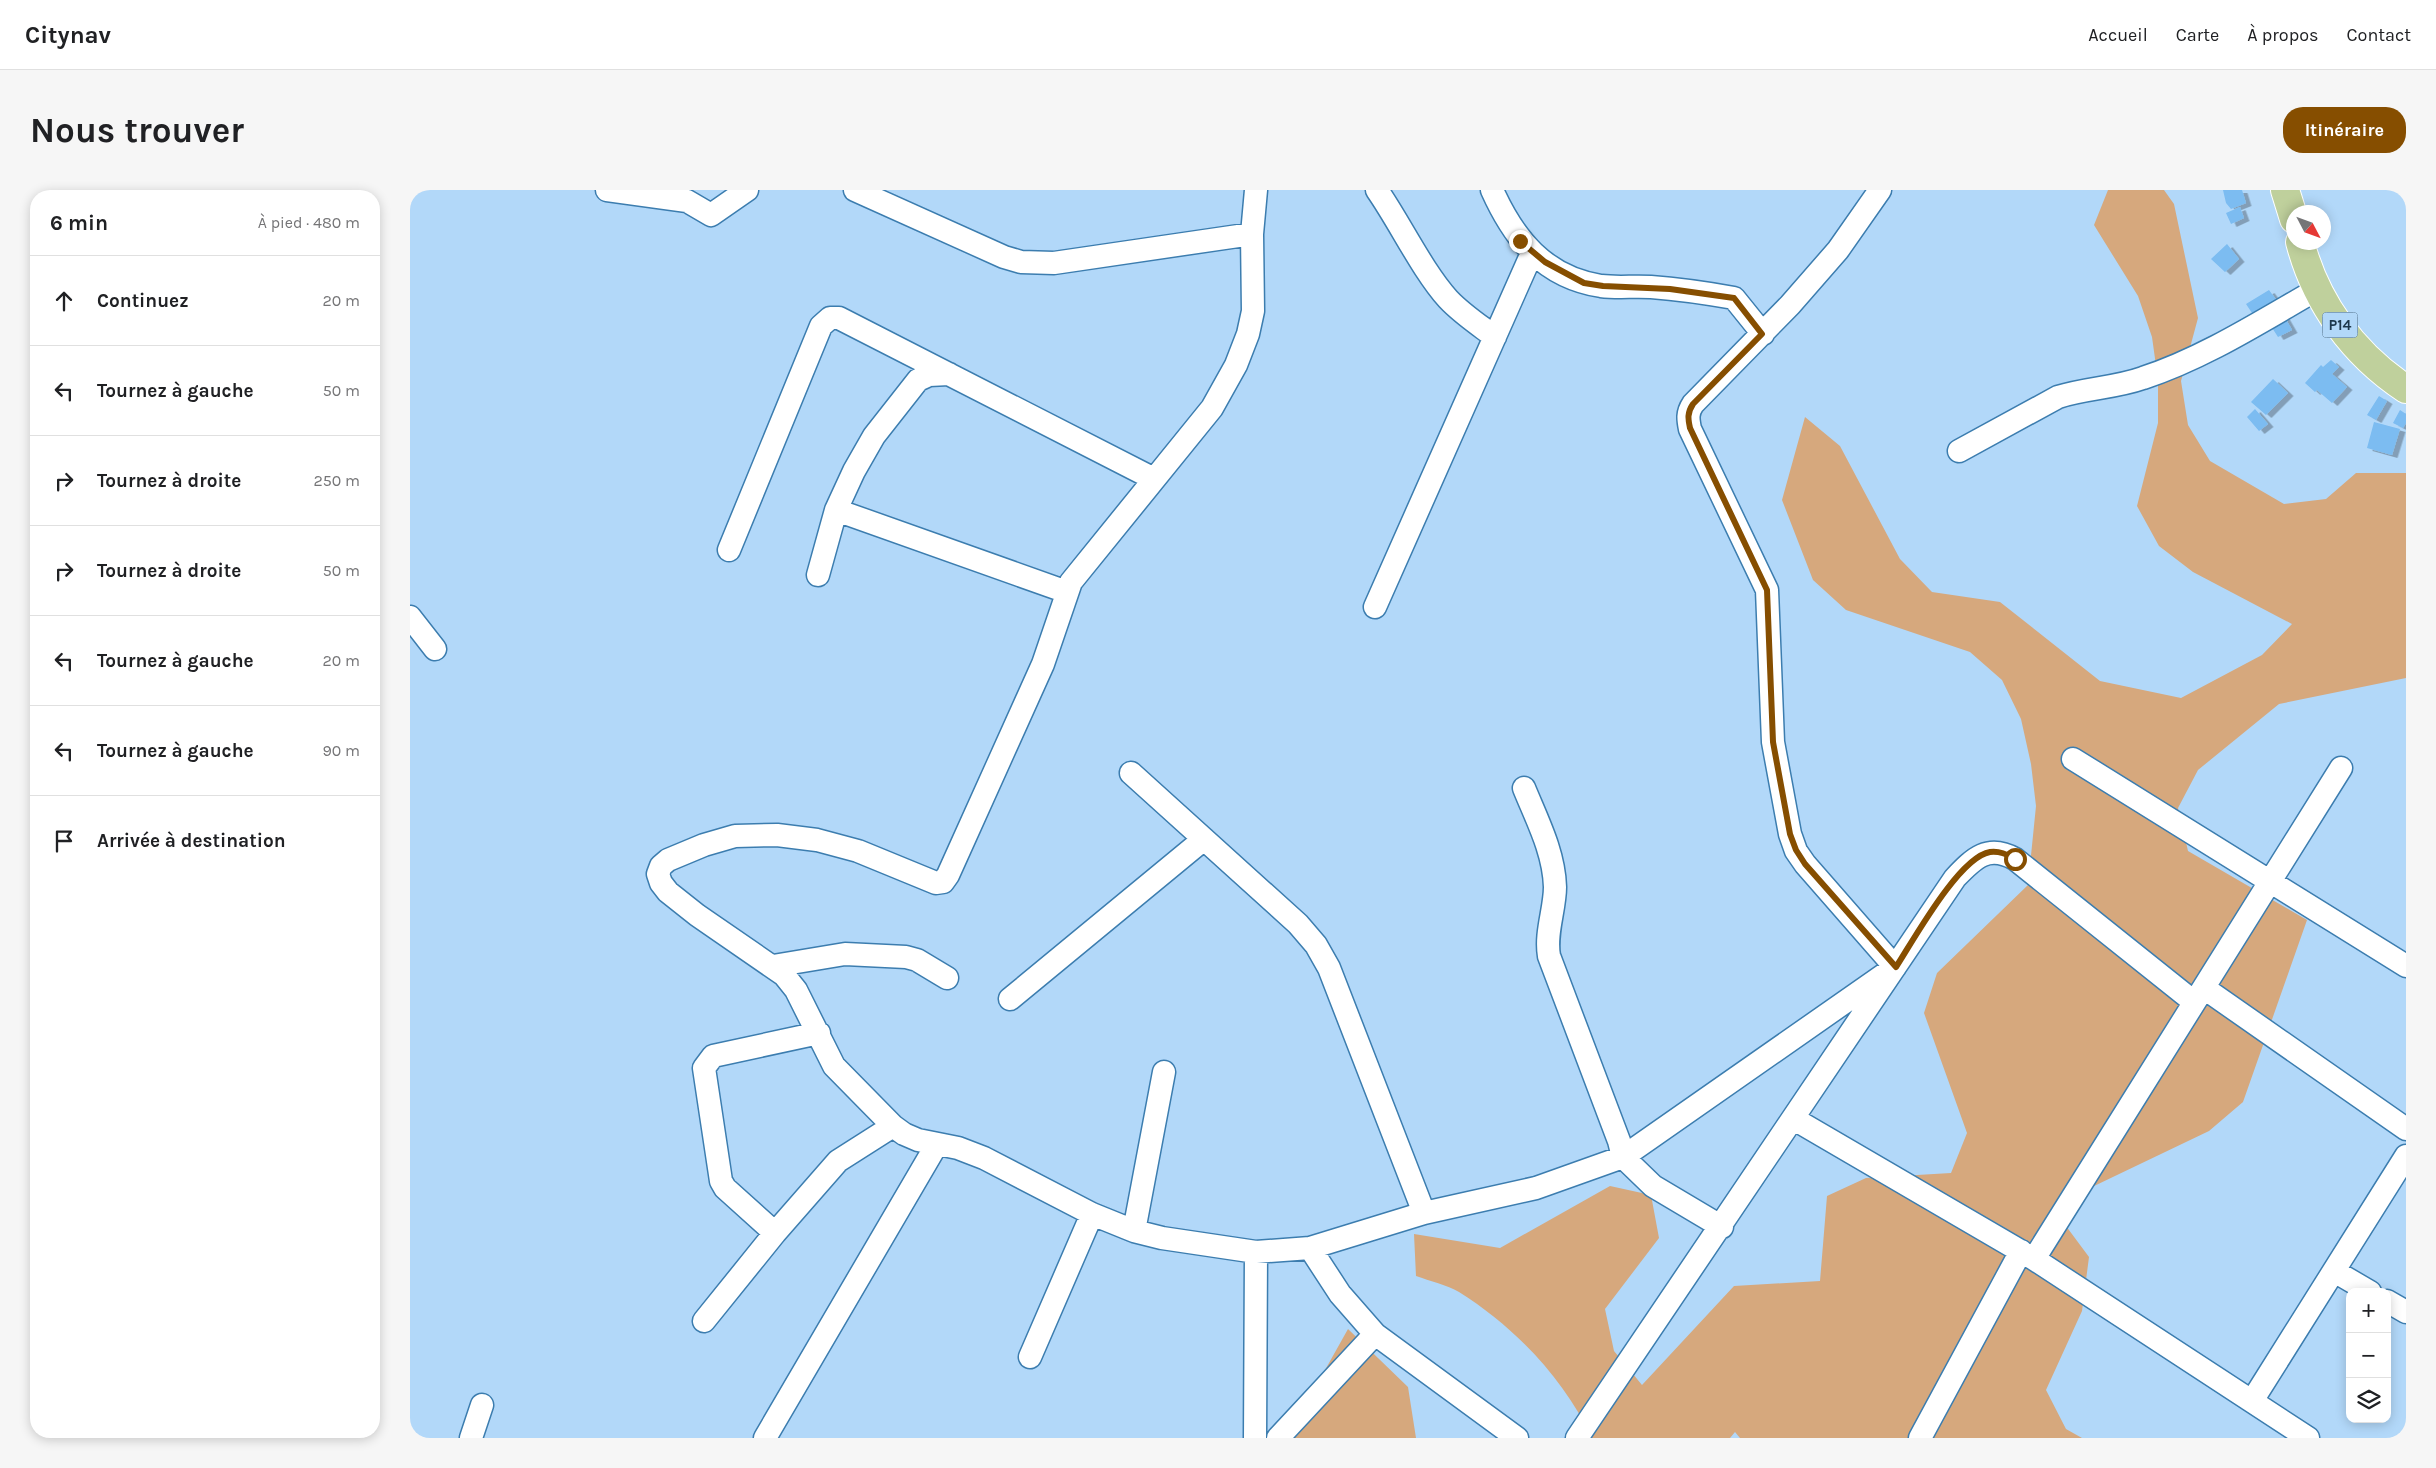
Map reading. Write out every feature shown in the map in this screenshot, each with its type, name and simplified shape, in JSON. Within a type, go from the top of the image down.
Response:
[{"type":"main road","points":[[2286,190],[2290,205]]},
{"type":"main road","name":"P14","points":[[2303,250],[2316,290],[2352,342],[2377,366],[2406,389]]},
{"type":"street","points":[[607,190],[688,201],[711,215],[748,190]]},
{"type":"street","points":[[855,190],[986,249],[1020,262],[1054,263],[1252,234]]},
{"type":"street","points":[[1256,190],[1252,234],[1253,311],[1248,334],[1236,365],[1212,408],[1076,574],[1067,592],[1042,664],[948,875],[943,882],[936,884],[858,851],[817,840],[777,835],[736,836],[704,845],[668,860],[661,866],[658,874],[661,883],[668,892],[697,915],[784,975],[796,990],[834,1066],[893,1126],[904,1134],[918,1140],[958,1148],[984,1158],[1092,1214],[1134,1230],[1172,1240],[1256,1252],[1310,1248],[1424,1212],[1536,1188],[1623,1157],[1896,967]]},
{"type":"street","points":[[1377,190],[1397,218],[1432,278],[1448,299],[1471,320],[1495,337]]},
{"type":"street","points":[[1492,190],[1513,231],[1532,253],[1564,274],[1584,283],[1603,286],[1670,289],[1734,298],[1762,334]]},
{"type":"street","points":[[1880,190],[1838,250],[1762,334],[1693,404],[1688,412],[1690,428],[1767,590],[1773,742],[1790,834],[1796,850],[1805,864],[1896,967]]},
{"type":"street","points":[[1375,607],[1532,253]]},
{"type":"street","points":[[1959,450],[2058,397],[2117,386],[2144,378],[2188,359],[2225,342],[2316,290]]},
{"type":"street","points":[[729,550],[821,326],[830,318],[840,318],[1154,479]]},
{"type":"street","points":[[818,575],[836,510],[854,471],[874,436],[922,376],[950,374]]},
{"type":"street","points":[[836,510],[1067,592]]},
{"type":"street","points":[[410,617],[435,649]]},
{"type":"street","points":[[2073,759],[2406,966]]},
{"type":"street","points":[[1920,1438],[2027,1255],[2199,995],[2342,768]]},
{"type":"street","points":[[1131,773],[1298,924],[1316,945],[1329,968],[1424,1212]]},
{"type":"street","points":[[1524,788],[1547,843],[1553,865],[1555,888],[1548,944],[1550,956],[1619,1141],[1623,1157],[1653,1186],[1722,1227]]},
{"type":"street","points":[[1010,999],[1204,839]]},
{"type":"street","points":[[1577,1438],[1722,1227],[1955,878],[1970,862],[1988,852],[2002,852],[2015,859],[2199,995],[2406,1128]]},
{"type":"street","points":[[773,966],[845,954],[906,957],[922,962],[947,978]]},
{"type":"street","points":[[775,1233],[725,1188],[721,1181],[704,1068],[713,1056],[819,1033]]},
{"type":"street","points":[[1134,1230],[1164,1072]]},
{"type":"street","points":[[1794,1119],[2027,1255],[2308,1438]]},
{"type":"street","points":[[704,1321],[775,1233],[838,1162],[893,1126]]},
{"type":"street","points":[[765,1438],[937,1144]]},
{"type":"street","points":[[2252,1401],[2406,1156]]},
{"type":"street","points":[[1030,1357],[1092,1214]]},
{"type":"street","points":[[1310,1248],[1340,1294],[1375,1334],[1517,1438]]},
{"type":"street","points":[[1255,1438],[1256,1252]]},
{"type":"street","points":[[2334,1271],[2363,1288]]},
{"type":"street","points":[[2391,1303],[2406,1312]]},
{"type":"street","points":[[1278,1438],[1375,1334]]},
{"type":"street","points":[[471,1438],[482,1405]]},
{"type":"shaded area","points":[[2108,190],[2164,190],[2174,204],[2198,318],[2181,381],[2188,425],[2210,461],[2284,504],[2326,499],[2356,473],[2406,473],[2406,678],[2279,704],[2198,770],[2178,808],[2188,851],[2307,920],[2243,1102],[2209,1131],[2092,1187],[2063,1222],[2089,1257],[2082,1311],[2046,1390],[2066,1429],[2082,1438],[1740,1438],[1735,1432],[1730,1438],[1592,1438],[1581,1416],[1567,1395],[1536,1356],[1518,1338],[1480,1306],[1459,1292],[1416,1276],[1414,1234],[1500,1248],[1610,1186],[1651,1195],[1659,1238],[1605,1309],[1614,1351],[1642,1385],[1734,1286],[1820,1281],[1827,1196],[1866,1178],[1951,1173],[1967,1133],[1924,1013],[1937,973],[2028,885],[2036,806],[2031,764],[2021,719],[2002,680],[1970,652],[1846,610],[1813,580],[1782,500],[1805,417],[1840,446],[1900,559],[1932,592],[2000,602],[2100,681],[2181,698],[2262,655],[2292,624],[2193,572],[2159,546],[2137,506],[2158,423],[2158,380],[2152,337],[2138,296],[2094,225]]},
{"type":"shaded area","points":[[1348,1329],[1408,1387],[1416,1438],[1287,1438]]},
{"type":"building","points":[[2223,190],[2242,190],[2246,203],[2231,209],[2226,203]]},
{"type":"building","points":[[2240,207],[2244,218],[2231,224],[2226,213]]},
{"type":"building","points":[[2227,244],[2239,259],[2225,272],[2211,259]]},
{"type":"building","points":[[2269,290],[2280,305],[2254,316],[2246,304]]},
{"type":"building","points":[[2284,316],[2292,330],[2278,337],[2269,323]]},
{"type":"building","points":[[2331,360],[2339,367],[2332,374],[2347,387],[2332,403],[2317,390],[2315,392],[2305,383],[2321,365],[2323,367]]},
{"type":"building","points":[[2273,379],[2288,393],[2266,415],[2251,402]]},
{"type":"building","points":[[2379,396],[2387,401],[2376,420],[2367,415]]},
{"type":"building","points":[[2255,409],[2268,424],[2259,431],[2247,417]]},
{"type":"building","points":[[2400,410],[2406,414],[2406,423],[2403,428],[2393,423]]},
{"type":"building","points":[[2374,422],[2400,429],[2392,455],[2367,448]]},
{"type":"route","points":[[1520,241],[1545,262],[1564,274],[1584,283],[1603,286],[1670,289],[1734,298],[1762,334],[1693,404],[1688,412],[1688,419],[1690,428],[1767,590],[1773,742],[1790,834],[1796,850],[1805,864],[1896,967],[1955,878],[1970,862],[1988,852],[2002,852],[2015,859]]}]
